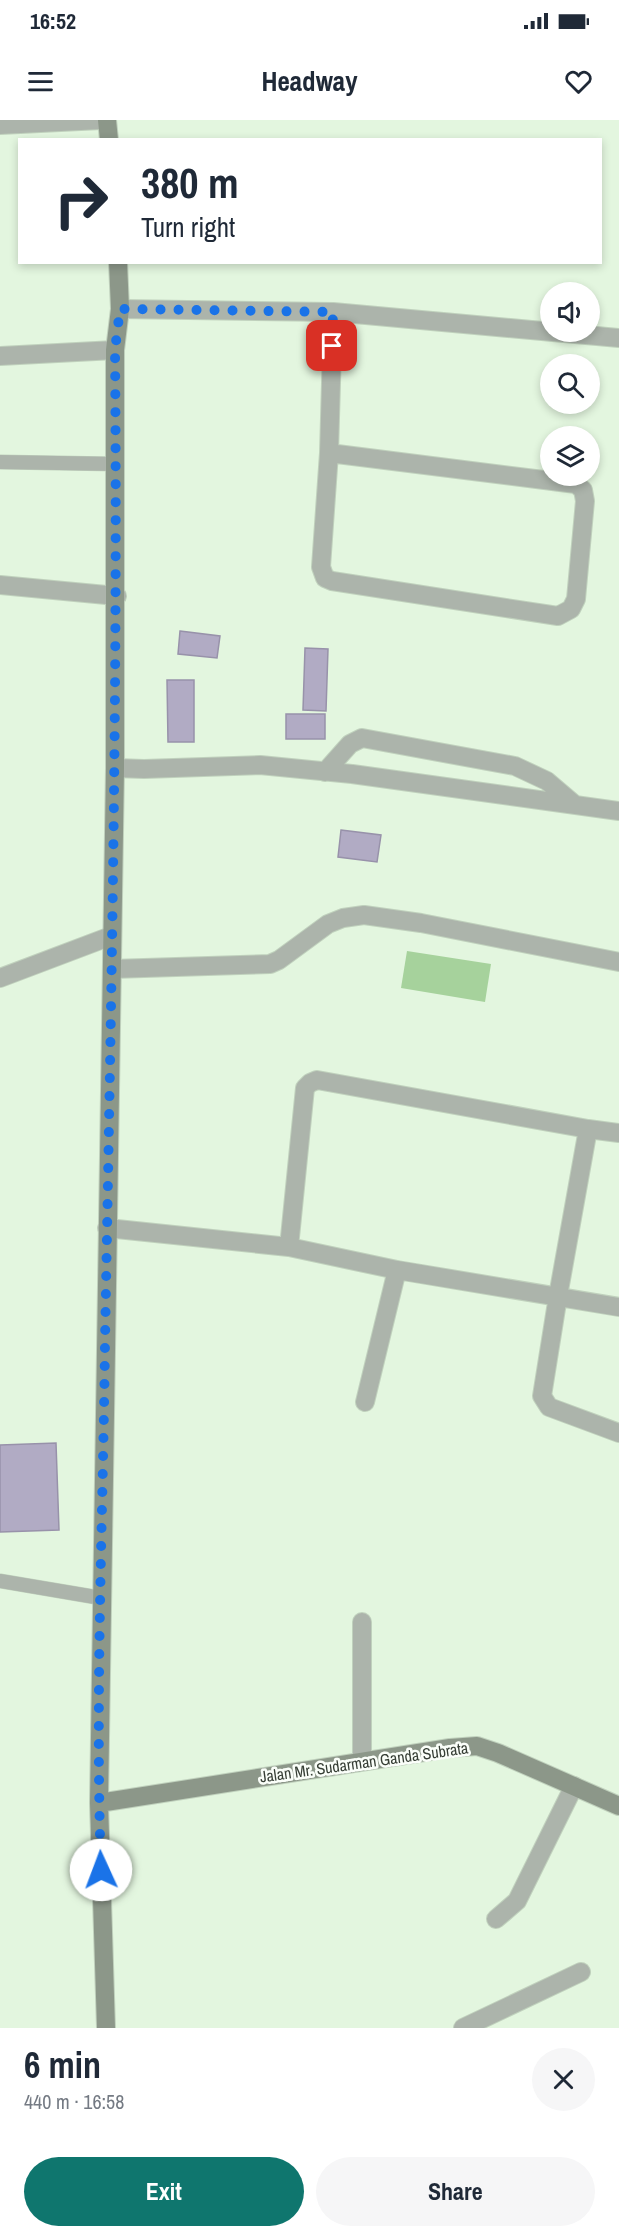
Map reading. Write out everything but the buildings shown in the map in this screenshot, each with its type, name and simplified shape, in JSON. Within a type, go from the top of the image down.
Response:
[{"type":"main road","points":[[107,120],[109,138]]},
{"type":"main road","points":[[106,2028],[99,1803],[115,768],[117,596],[115,350],[120,309],[118,264]]},
{"type":"main road","name":"Jalan Mr. Sudarman Ganda Subrata","points":[[99,1803],[362,1761],[477,1746],[619,1806]]},
{"type":"street","points":[[0,126],[101,120]]},
{"type":"street","points":[[120,309],[333,312],[619,338]]},
{"type":"street","points":[[329,453],[576,484],[583,490],[585,501],[576,599],[571,609],[558,616],[329,581],[324,575],[321,567],[329,453],[333,312]]},
{"type":"street","points":[[0,356],[115,350]]},
{"type":"street","points":[[0,585],[117,596]]},
{"type":"street","points":[[325,772],[350,744],[362,738],[514,766],[547,781],[574,804]]},
{"type":"street","points":[[115,768],[260,765],[619,811]]},
{"type":"street","points":[[112,969],[270,964],[279,960],[328,924],[343,918],[364,915],[422,923],[619,962]]},
{"type":"street","points":[[0,978],[111,936]]},
{"type":"street","points":[[289,1247],[305,1088],[313,1081],[619,1133]]},
{"type":"street","points":[[588,1129],[542,1396],[549,1407],[619,1433]]},
{"type":"street","points":[[107,1228],[289,1247],[397,1270],[619,1307]]},
{"type":"street","points":[[365,1402],[397,1270]]},
{"type":"street","points":[[362,1622],[362,1761]]},
{"type":"street","points":[[496,1919],[517,1901],[574,1786]]},
{"type":"street","points":[[463,2028],[581,1972]]},
{"type":"lane","points":[[0,462],[116,464]]},
{"type":"lane","points":[[0,1581],[101,1598]]},
{"type":"green space","points":[[407,951],[491,964],[485,1002],[401,988]]},
{"type":"route","points":[[101,1870],[99,1803],[101,1598],[115,768],[115,350],[120,309],[333,312],[332,346]]}]
